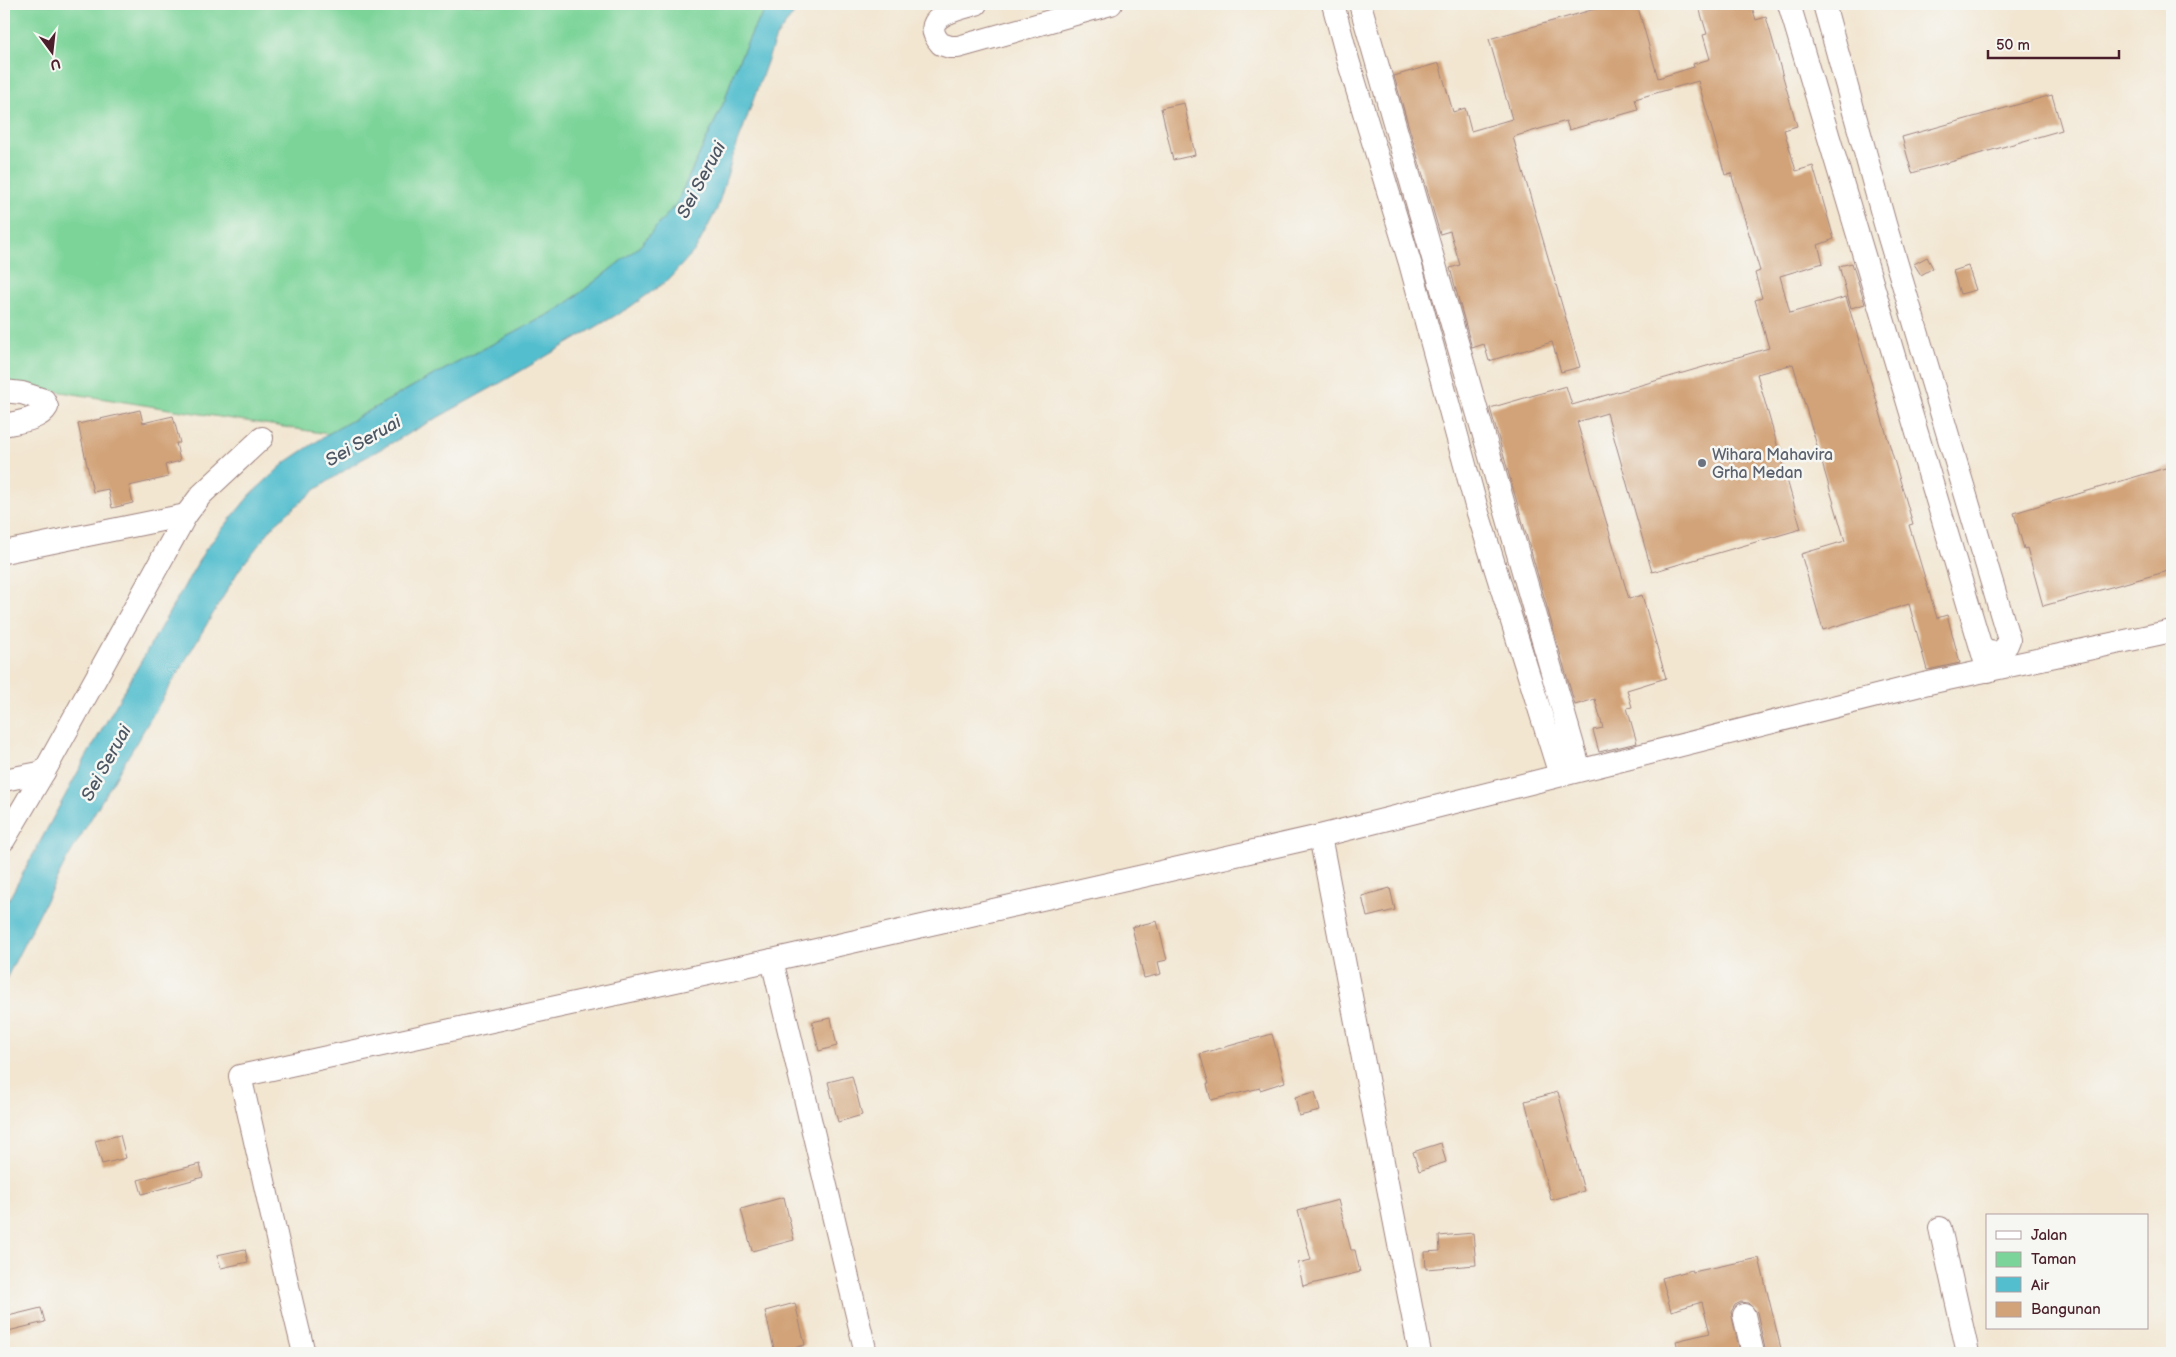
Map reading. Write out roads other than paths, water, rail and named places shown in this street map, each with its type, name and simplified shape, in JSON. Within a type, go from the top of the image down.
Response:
[{"type":"street","points":[[976,4],[939,16],[935,22],[934,31],[941,44],[958,47],[1111,4]]},
{"type":"street","points":[[1333,4],[1348,60],[1410,263],[1478,513],[1558,731]]},
{"type":"street","points":[[1360,4],[1470,383],[1570,773]]},
{"type":"street","points":[[1790,4],[1986,660]]},
{"type":"street","points":[[1824,4],[1896,261],[2015,665]]},
{"type":"street","points":[[1869,270],[1896,261]]},
{"type":"street","points":[[1445,391],[1470,383]]},
{"type":"street","points":[[4,391],[44,400],[47,407],[34,418],[4,425]]},
{"type":"street","points":[[4,840],[44,772],[186,515],[201,495],[262,438]]},
{"type":"street","points":[[4,552],[186,515]]},
{"type":"street","points":[[304,1353],[240,1076],[772,960],[1320,836],[1924,684],[1986,660],[2015,665],[2172,631]]},
{"type":"street","points":[[1986,660],[1991,653],[2000,653],[2007,648],[2009,640]]},
{"type":"street","points":[[4,780],[44,772]]},
{"type":"street","points":[[1320,836],[1420,1353]]},
{"type":"street","points":[[772,960],[866,1353]]},
{"type":"street","points":[[1940,1228],[1968,1353]]},
{"type":"street","points":[[1744,1315],[1753,1353]]},
{"type":"water","name":"Sei Seruai","points":[[770,4],[801,4],[776,37],[732,159],[717,209],[696,249],[668,280],[630,307],[502,382],[359,461],[315,490],[275,524],[239,570],[67,859],[4,983],[4,908],[85,759],[205,550],[250,495],[286,462],[328,434],[417,384],[561,308],[640,246],[676,204],[725,100],[734,71],[755,26]]},
{"type":"place","name":"Wihara Mahavira Grha Medan","points":[[1702,463]]}]
